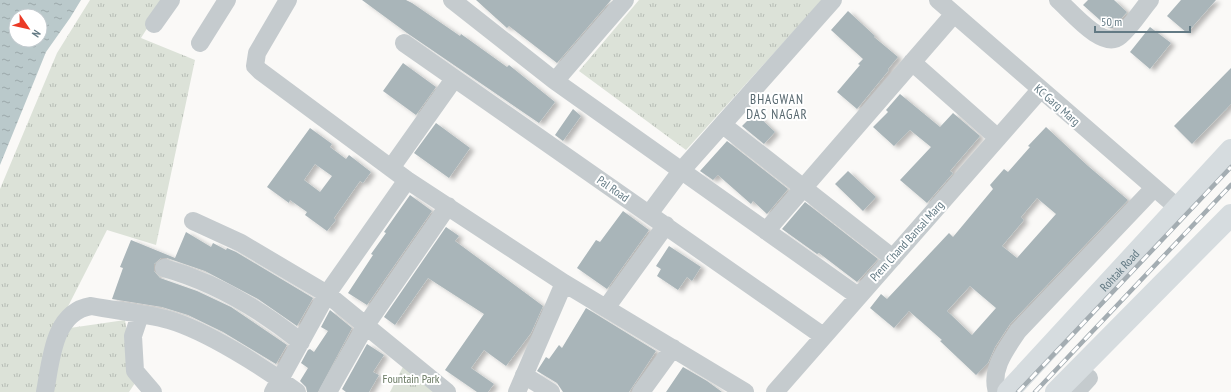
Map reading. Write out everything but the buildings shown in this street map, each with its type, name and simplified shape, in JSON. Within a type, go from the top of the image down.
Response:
[{"type":"main road","name":"Rohtak Road","points":[[1008,392],[1231,150]]},
{"type":"main road","points":[[1056,392],[1231,215]]},
{"type":"street","points":[[154,24],[171,0]]},
{"type":"street","points":[[200,43],[227,0]]},
{"type":"street","points":[[288,0],[256,53],[255,66],[260,71],[407,180],[564,283],[745,392]]},
{"type":"street","points":[[452,0],[555,81],[858,296]]},
{"type":"street","points":[[555,81],[625,0]]},
{"type":"street","points":[[649,214],[682,171],[833,0]]},
{"type":"street","name":"KC Garg Marg","points":[[938,0],[1040,90],[1178,208]]},
{"type":"street","points":[[1058,0],[1096,35],[1105,40],[1112,41],[1120,37],[1150,0]]},
{"type":"street","points":[[766,231],[954,14]]},
{"type":"street","name":"Pal Road","points":[[404,43],[666,225],[822,336]]},
{"type":"street","points":[[912,62],[998,138]]},
{"type":"street","points":[[391,168],[454,79]]},
{"type":"street","name":"Prem Chand Bansal Marg","points":[[775,392],[822,336],[1040,90]]},
{"type":"street","points":[[723,125],[892,258]]},
{"type":"street","points":[[277,386],[327,294],[407,180]]},
{"type":"street","points":[[997,392],[996,376],[1001,356],[1018,332],[1154,188]]},
{"type":"street","points":[[328,392],[366,325],[448,206]]},
{"type":"street","points":[[193,221],[241,243],[327,294],[447,392]]},
{"type":"street","points":[[606,308],[666,225]]},
{"type":"street","points":[[164,268],[188,275],[231,295],[266,316],[301,342]]},
{"type":"street","points":[[517,392],[564,283]]},
{"type":"street","points":[[45,392],[55,339],[70,316],[80,308],[91,306],[170,320],[210,338],[277,386],[297,392]]},
{"type":"street","points":[[140,315],[133,336],[135,371],[153,392]]},
{"type":"street","points":[[641,392],[673,348]]},
{"type":"street","points":[[524,375],[551,392]]},
{"type":"street","points":[[1076,392],[1089,378]]},
{"type":"green space","points":[[90,0],[165,0],[141,38],[195,60],[156,245],[107,230],[56,330],[125,320],[135,383],[129,392],[0,392],[0,189],[57,53]]},
{"type":"green space","points":[[639,0],[822,0],[686,150],[579,71]]},
{"type":"green space","name":"Fountain Park","points":[[407,359],[447,392],[390,392]]},
{"type":"water","points":[[0,0],[81,0],[46,52],[0,165]]},
{"type":"railway","points":[[1018,392],[1231,167]]},
{"type":"railway","points":[[1035,392],[1231,185]]},
{"type":"district","name":"BHAGWAN DAS NAGAR","points":[[777,106]]}]
